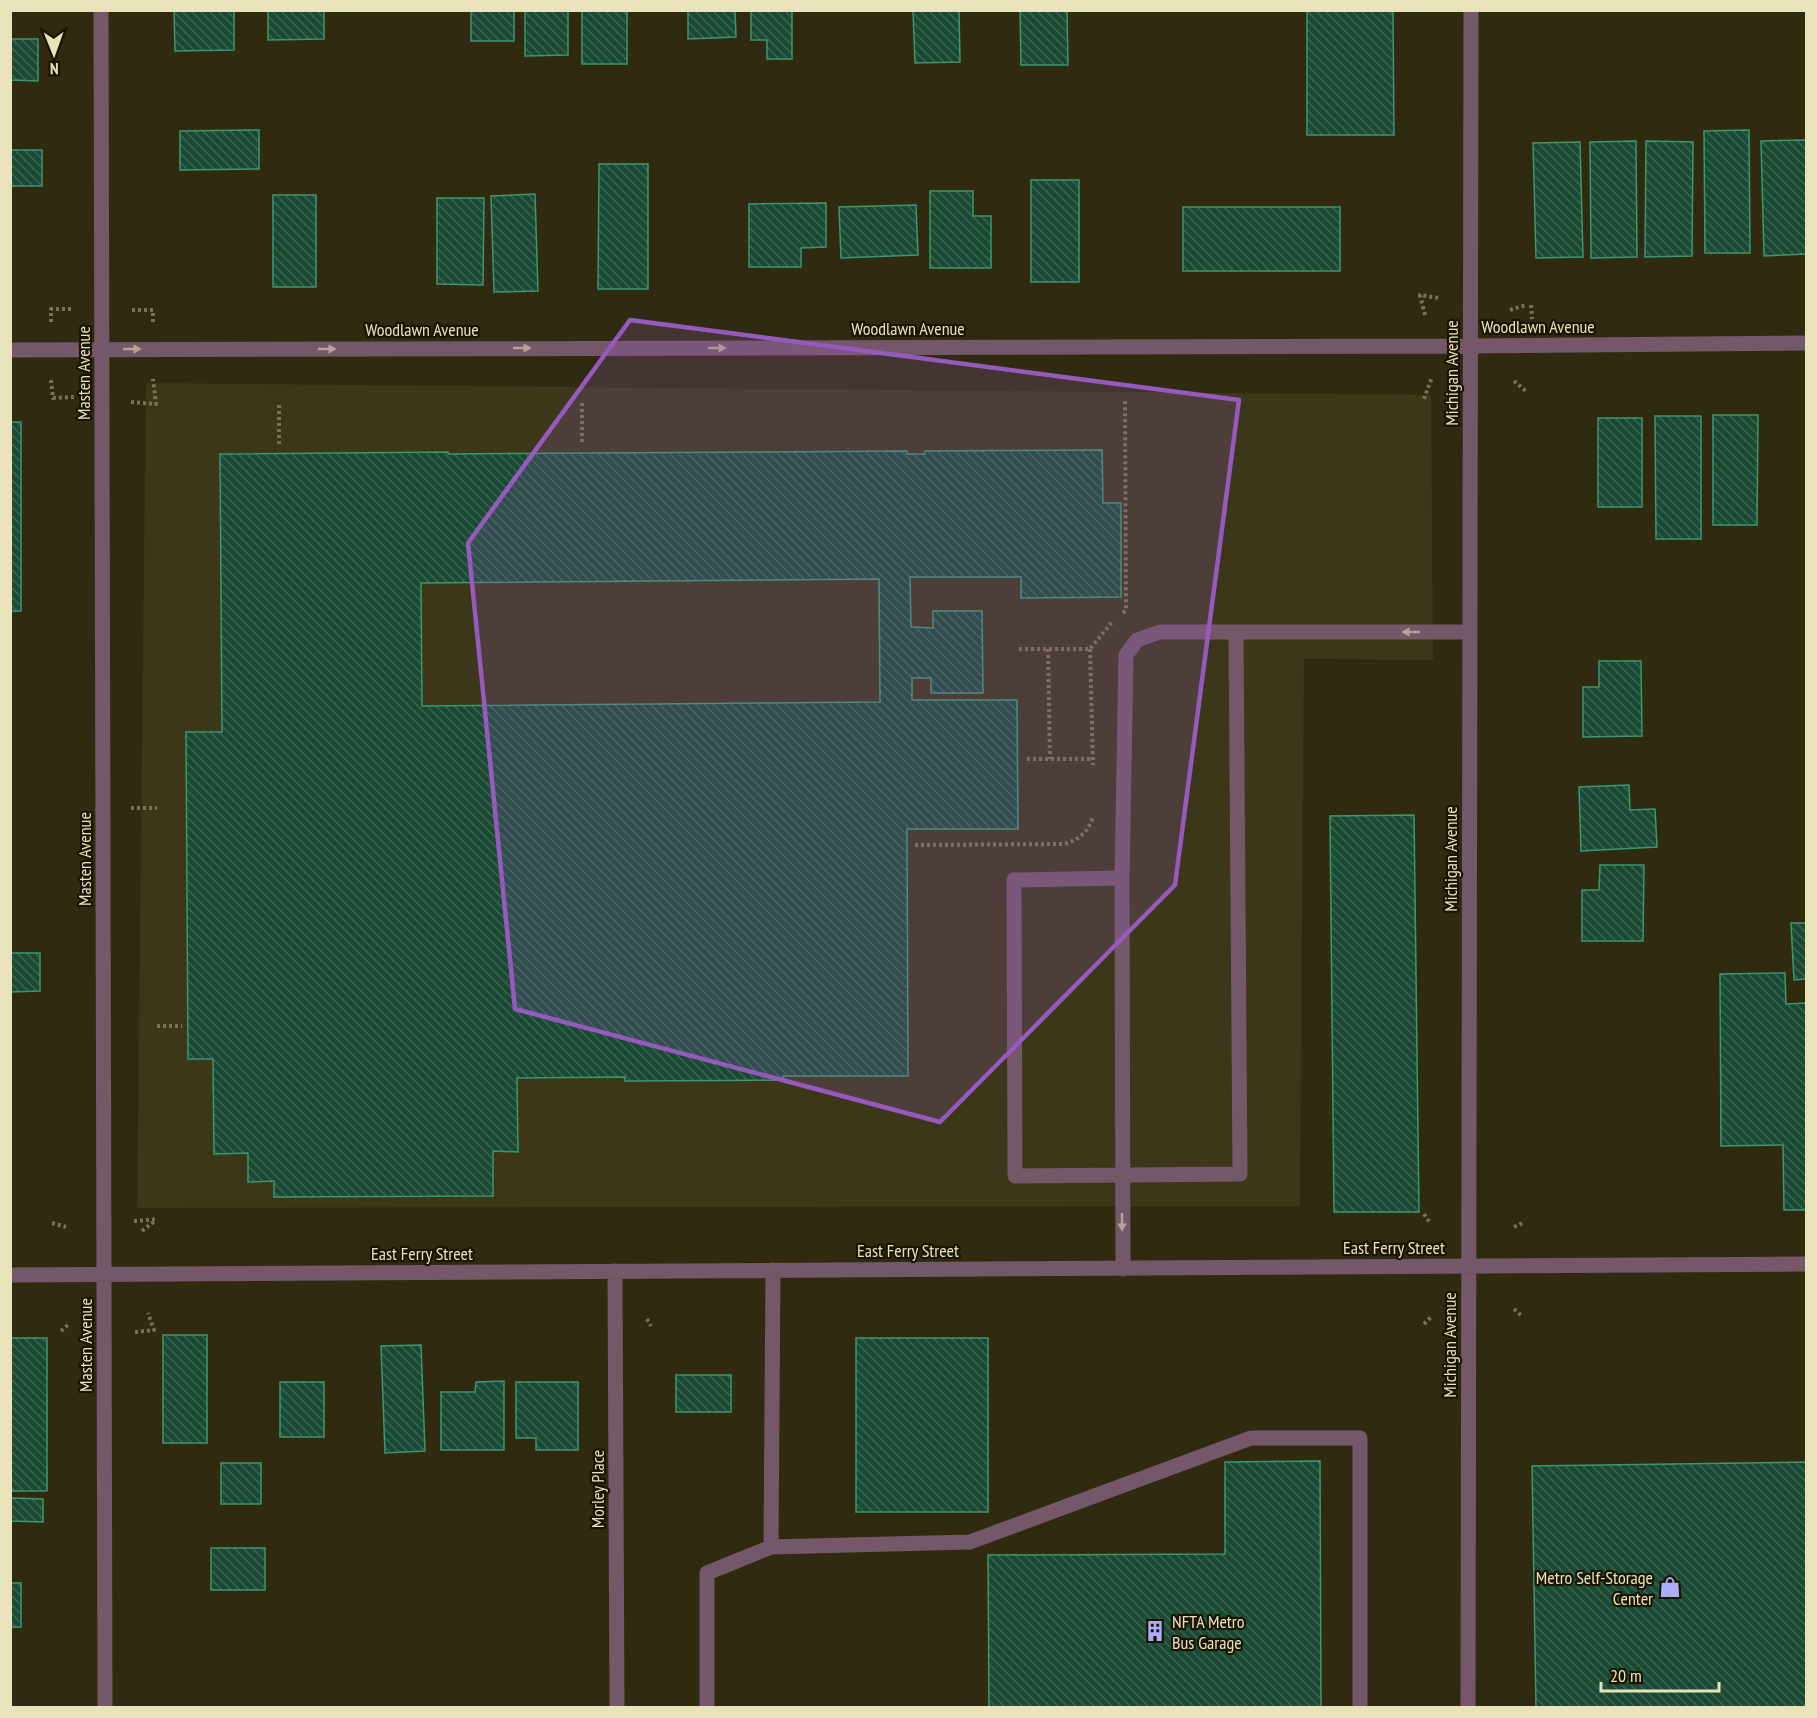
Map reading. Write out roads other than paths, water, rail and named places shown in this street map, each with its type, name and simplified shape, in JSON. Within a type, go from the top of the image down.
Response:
[{"type":"street","name":"Masten Avenue","points":[[101,10],[105,1707]]},
{"type":"street","name":"Michigan Avenue","points":[[1468,1707],[1471,10]]},
{"type":"street","name":"Woodlawn Avenue","points":[[10,350],[1806,343]]},
{"type":"street","points":[[1123,1269],[1122,878],[1126,655],[1137,640],[1160,632],[1470,632]]},
{"type":"street","points":[[1122,878],[1014,880],[1016,1176],[1240,1174],[1236,632]]},
{"type":"street","name":"East Ferry Street","points":[[10,1275],[1806,1264]]},
{"type":"street","points":[[771,1547],[773,1270]]},
{"type":"street","name":"Morley Place","points":[[615,1271],[617,1707]]},
{"type":"street","points":[[707,1707],[707,1573],[771,1547],[970,1542],[1251,1438],[1360,1438],[1360,1707]]},
{"type":"place","name":"Metro Self-Storage Center","points":[[1670,1587]]},
{"type":"place","name":"NFTA Metro Bus Garage","points":[[1155,1631]]}]
